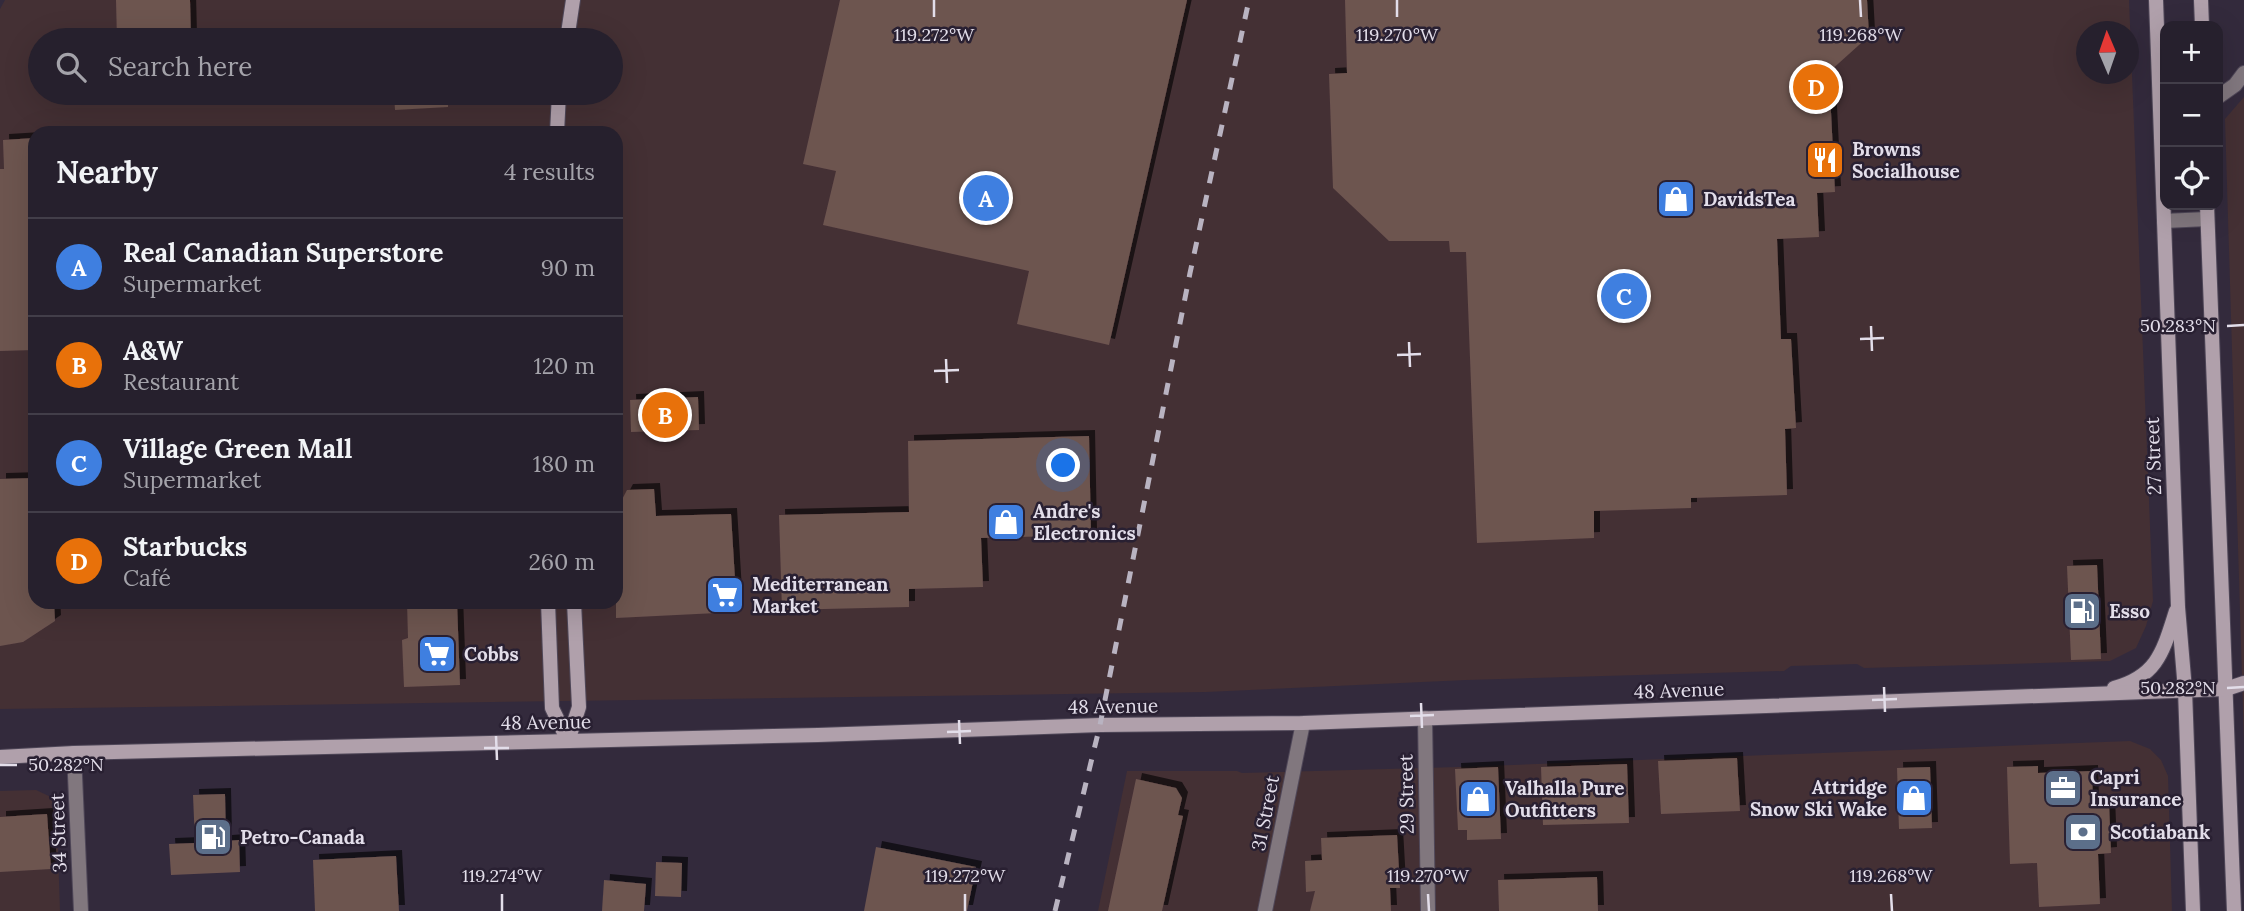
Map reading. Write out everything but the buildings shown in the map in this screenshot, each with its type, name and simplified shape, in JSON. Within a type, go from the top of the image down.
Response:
[{"type":"main road","points":[[569,28],[573,0]]},
{"type":"main road","name":"27 Street","points":[[2156,0],[2178,607],[2185,690],[2193,911]]},
{"type":"main road","points":[[2201,0],[2202,21]]},
{"type":"main road","points":[[557,126],[558,105]]},
{"type":"main road","points":[[2207,212],[2235,911]]},
{"type":"main road","points":[[2083,696],[2134,682],[2158,661],[2178,607]]},
{"type":"main road","points":[[548,609],[552,708],[568,741]]},
{"type":"main road","points":[[568,741],[579,708],[575,609]]},
{"type":"main road","name":"48 Avenue","points":[[0,757],[74,752],[818,735],[1100,725],[1303,723],[2083,696],[2226,689],[2244,683]]},
{"type":"main road","name":"48 Avenue","points":[[2226,689],[2244,697]]},
{"type":"street","points":[[2223,93],[2235,85],[2244,73]]},
{"type":"street","points":[[2164,220],[2207,212]]},
{"type":"street","name":"29 Street","points":[[1425,718],[1428,911]]},
{"type":"street","name":"31 Street","points":[[1265,911],[1303,723]]},
{"type":"street","name":"34 Street","points":[[74,752],[81,911]]},
{"type":"shaded area","points":[[5,0],[2129,0],[2130,21],[2076,21],[2076,84],[2132,84],[2153,601],[2136,648],[2110,661],[1864,668],[1857,664],[1791,666],[1784,671],[1466,680],[1206,692],[0,709],[0,9]]},
{"type":"shaded area","points":[[2244,97],[2244,743],[2225,119]]},
{"type":"shaded area","points":[[2130,741],[2150,749],[2161,760],[2168,776],[2172,911],[1098,911],[1127,771],[1242,773],[1459,767]]},
{"type":"shaded area","points":[[36,790],[53,798],[57,822],[60,911],[0,911],[0,791]]},
{"type":"railway","points":[[1055,911],[1100,725],[1190,273],[1249,0]]},
{"type":"place","name":"Starbucks","points":[[1816,87]]},
{"type":"place","name":"Browns Socialhouse","points":[[1825,160]]},
{"type":"place","name":"Real Canadian Superstore","points":[[986,198]]},
{"type":"place","name":"DavidsTea","points":[[1676,199]]},
{"type":"place","name":"Village Green Mall","points":[[1624,296]]},
{"type":"place","name":"A&W","points":[[665,415]]},
{"type":"place","name":"Andre's Electronics","points":[[1006,522]]},
{"type":"place","name":"Mediterranean Market","points":[[725,595]]},
{"type":"place","name":"Esso","points":[[2082,611]]},
{"type":"place","name":"Cobbs","points":[[437,654]]},
{"type":"place","name":"Capri Insurance","points":[[2063,788]]},
{"type":"place","name":"Attridge Snow Ski Wake","points":[[1914,798]]},
{"type":"place","name":"Valhalla Pure Outfitters","points":[[1478,799]]},
{"type":"place","name":"Scotiabank","points":[[2083,832]]},
{"type":"place","name":"Petro-Canada","points":[[213,837]]}]
